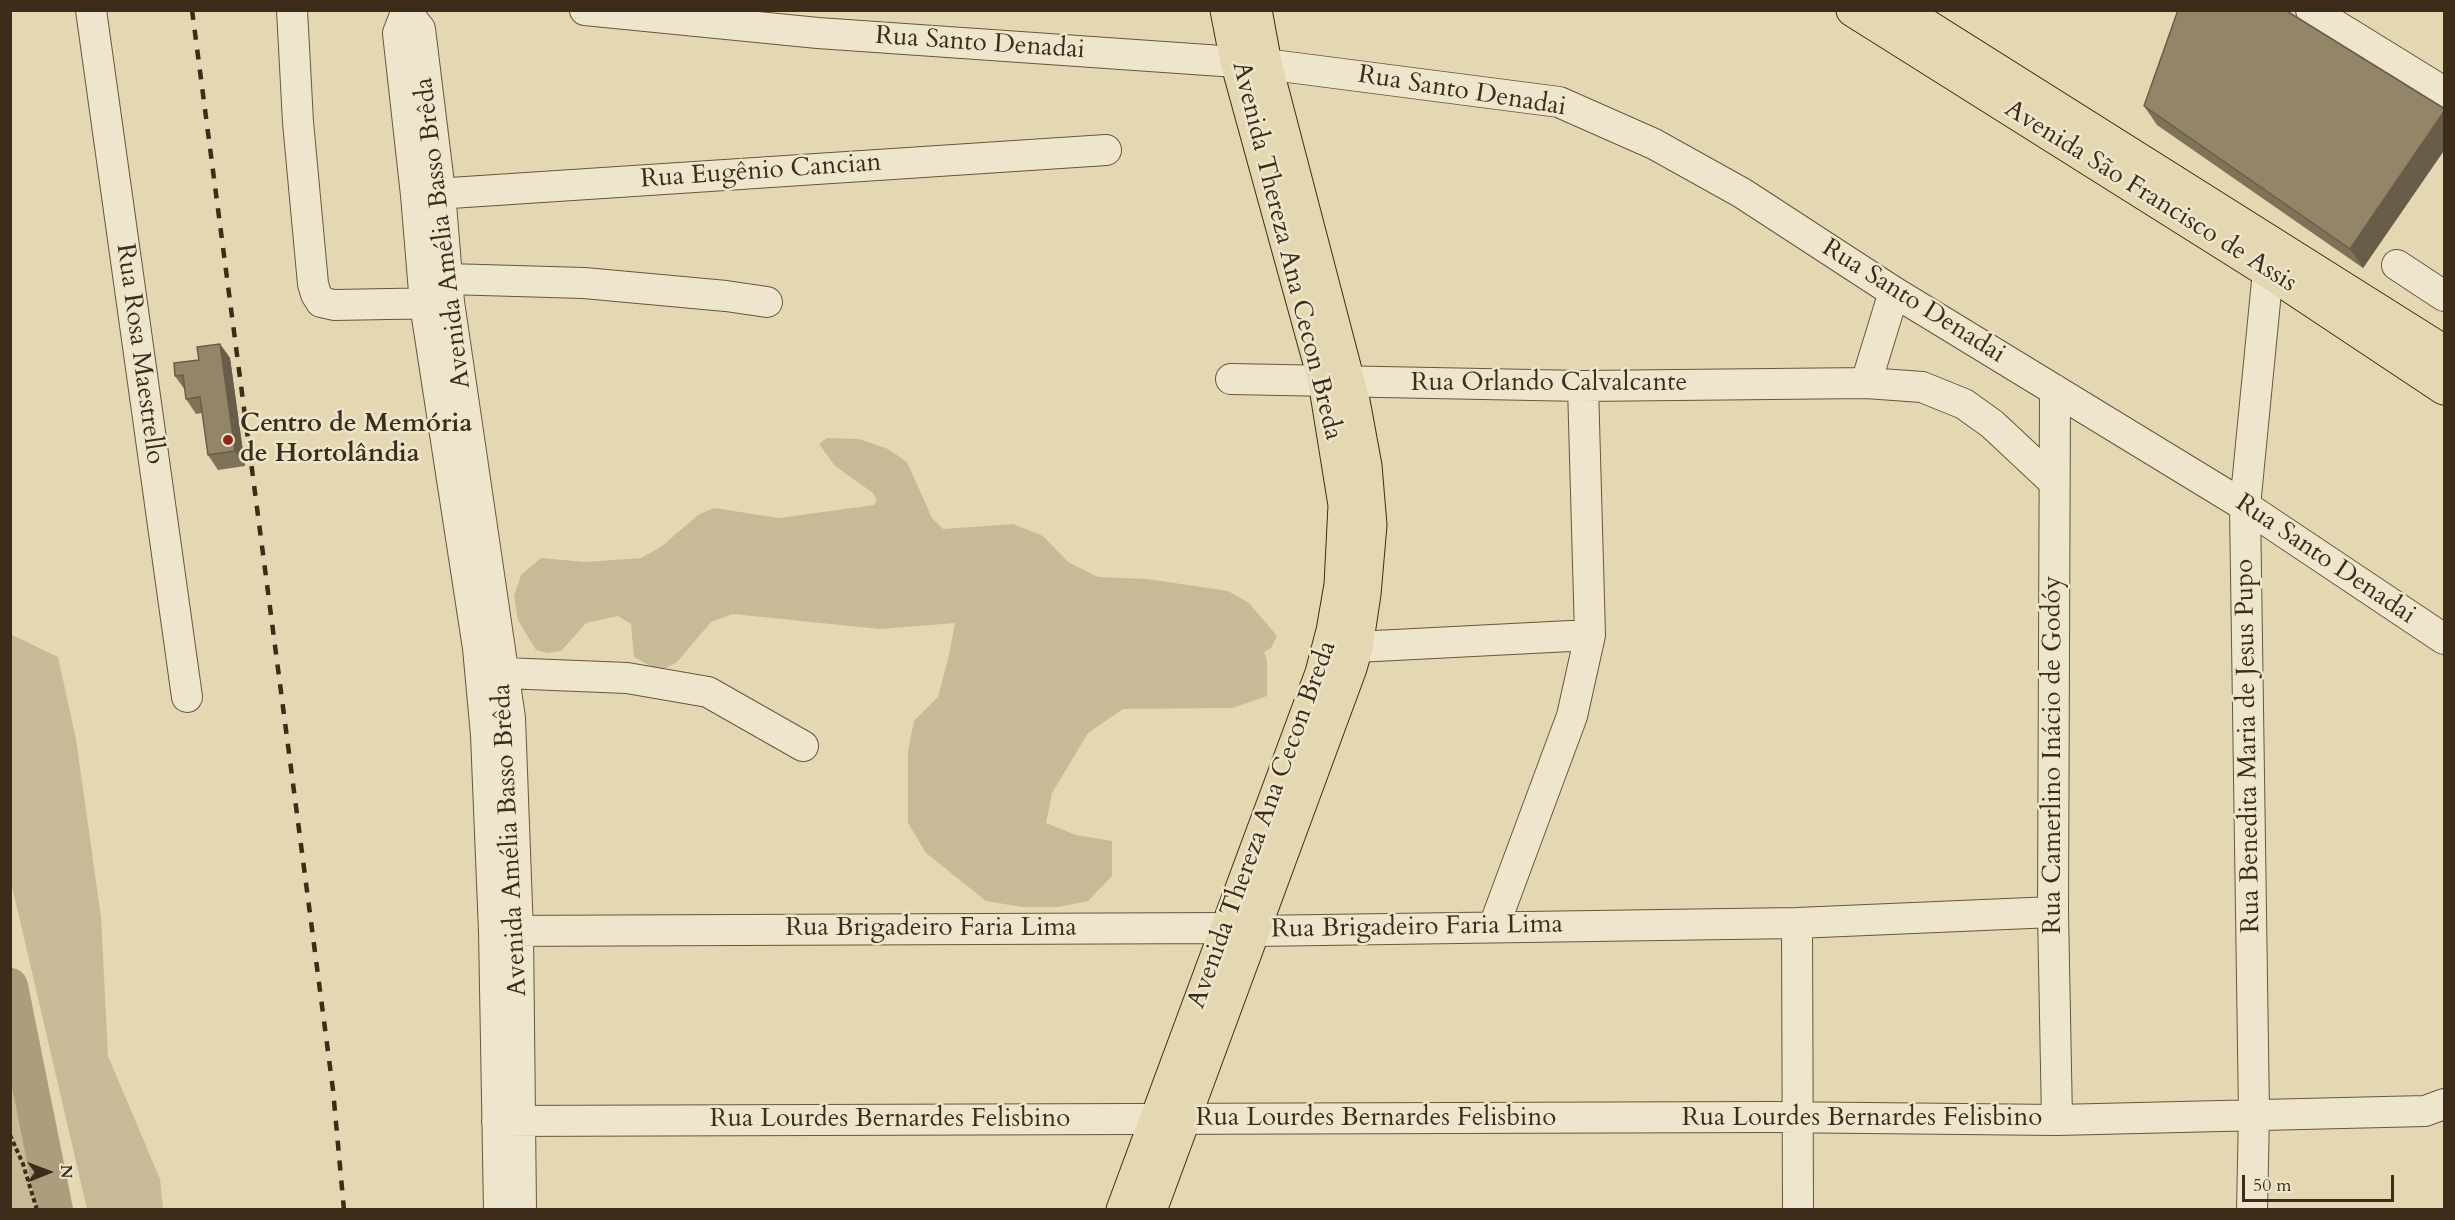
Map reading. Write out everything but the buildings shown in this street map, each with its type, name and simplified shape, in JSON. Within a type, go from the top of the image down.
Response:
[{"type":"main road","name":"Avenida Thereza Ana Cecon Breda","points":[[1123,1209],[1169,1119],[1241,929],[1356,647],[1364,594],[1370,525],[1365,466],[1336,382],[1251,62],[1227,10]]},
{"type":"main road","name":"Avenida Thereza Ana Cecon Breda","points":[[1251,62],[1255,10]]},
{"type":"main road","name":"Avenida São Francisco de Assis","points":[[1853,10],[2268,271],[2445,388]]},
{"type":"main road","name":"Avenida São Francisco de Assis","points":[[1901,10],[2445,352]]},
{"type":"main road","name":"Avenida Thereza Ana Cecon Breda","points":[[1241,929],[1322,673],[1333,631],[1341,585],[1345,505],[1336,382]]},
{"type":"main road","name":"Avenida Thereza Ana Cecon Breda","points":[[1150,1209],[1169,1119]]},
{"type":"street","name":"Rua Rosa Maestrello","points":[[91,10],[187,697]]},
{"type":"street","points":[[292,10],[298,122],[313,284],[321,302],[334,305],[584,283],[768,302]]},
{"type":"street","name":"Rua Santo Denadai","points":[[585,10],[818,33],[1251,62],[1559,102],[1654,144],[1742,193],[1894,292],[2245,506],[2445,639]]},
{"type":"street","points":[[2311,10],[2445,92]]},
{"type":"street","name":"Avenida Amélia Basso Brêda","points":[[407,12],[398,33],[428,194],[441,295],[506,931]]},
{"type":"street","name":"Rua Eugênio Cancian","points":[[428,194],[1106,150]]},
{"type":"street","points":[[2397,265],[2445,296]]},
{"type":"street","name":"Rua Benedita Maria de Jesus Pupo","points":[[2252,1209],[2254,1114],[2245,506],[2268,271]]},
{"type":"street","points":[[1866,383],[1894,292]]},
{"type":"street","name":"Avenida Amélia Basso Brêda","points":[[441,295],[504,673],[512,753],[506,931],[509,1121],[521,1209]]},
{"type":"street","name":"Rua Orlando Calvalcante","points":[[1232,379],[1583,386],[1866,383],[1922,387],[1964,404],[1992,424],[2054,482]]},
{"type":"street","points":[[1494,926],[1572,716],[1590,635],[1583,386]]},
{"type":"street","name":"Rua Camerlino Inácio de Godóy","points":[[2055,390],[2053,912],[2057,1120]]},
{"type":"street","points":[[1356,647],[1590,635]]},
{"type":"street","points":[[504,673],[627,678],[708,692],[803,746]]},
{"type":"street","name":"Rua Brigadeiro Faria Lima","points":[[506,931],[1241,929],[1797,924],[2053,912]]},
{"type":"street","points":[[1797,924],[1798,1209]]},
{"type":"street","name":"Rua Lourdes Bernardes Felisbino","points":[[509,1121],[1796,1117],[2057,1120],[2425,1111],[2445,1104]]},
{"type":"street","name":"Avenida Amélia Basso Brêda","points":[[499,1209],[509,1121]]},
{"type":"path","points":[[10,1135],[23,1164],[37,1209]]},
{"type":"shaded area","points":[[827,438],[859,439],[888,449],[907,462],[932,518],[943,529],[1013,524],[1043,536],[1068,562],[1098,577],[1147,579],[1228,591],[1249,603],[1277,636],[1271,648],[1264,652],[1267,660],[1267,696],[1232,708],[1123,709],[1088,733],[1052,793],[1046,823],[1076,835],[1112,841],[1112,876],[1088,901],[1058,907],[1022,907],[986,901],[926,853],[908,823],[908,751],[914,721],[938,697],[955,623],[880,629],[733,614],[711,622],[677,662],[660,671],[634,657],[631,624],[618,616],[586,623],[561,651],[547,653],[536,650],[518,620],[514,596],[521,575],[541,558],[585,562],[641,558],[661,547],[698,515],[714,508],[779,518],[874,505],[877,500],[873,493],[835,466],[819,444]]},
{"type":"shaded area","points":[[10,634],[58,657],[76,739],[101,917],[108,1056],[160,1179],[163,1209],[87,1209],[11,882]]},
{"type":"shaded area","points":[[11,1027],[52,1209],[11,1209]]},
{"type":"waterway","points":[[10,986],[55,1210]]},
{"type":"railway","points":[[192,10],[333,1090],[344,1210]]},
{"type":"place","name":"Centro de Memória de Hortolândia","points":[[228,440]]}]
